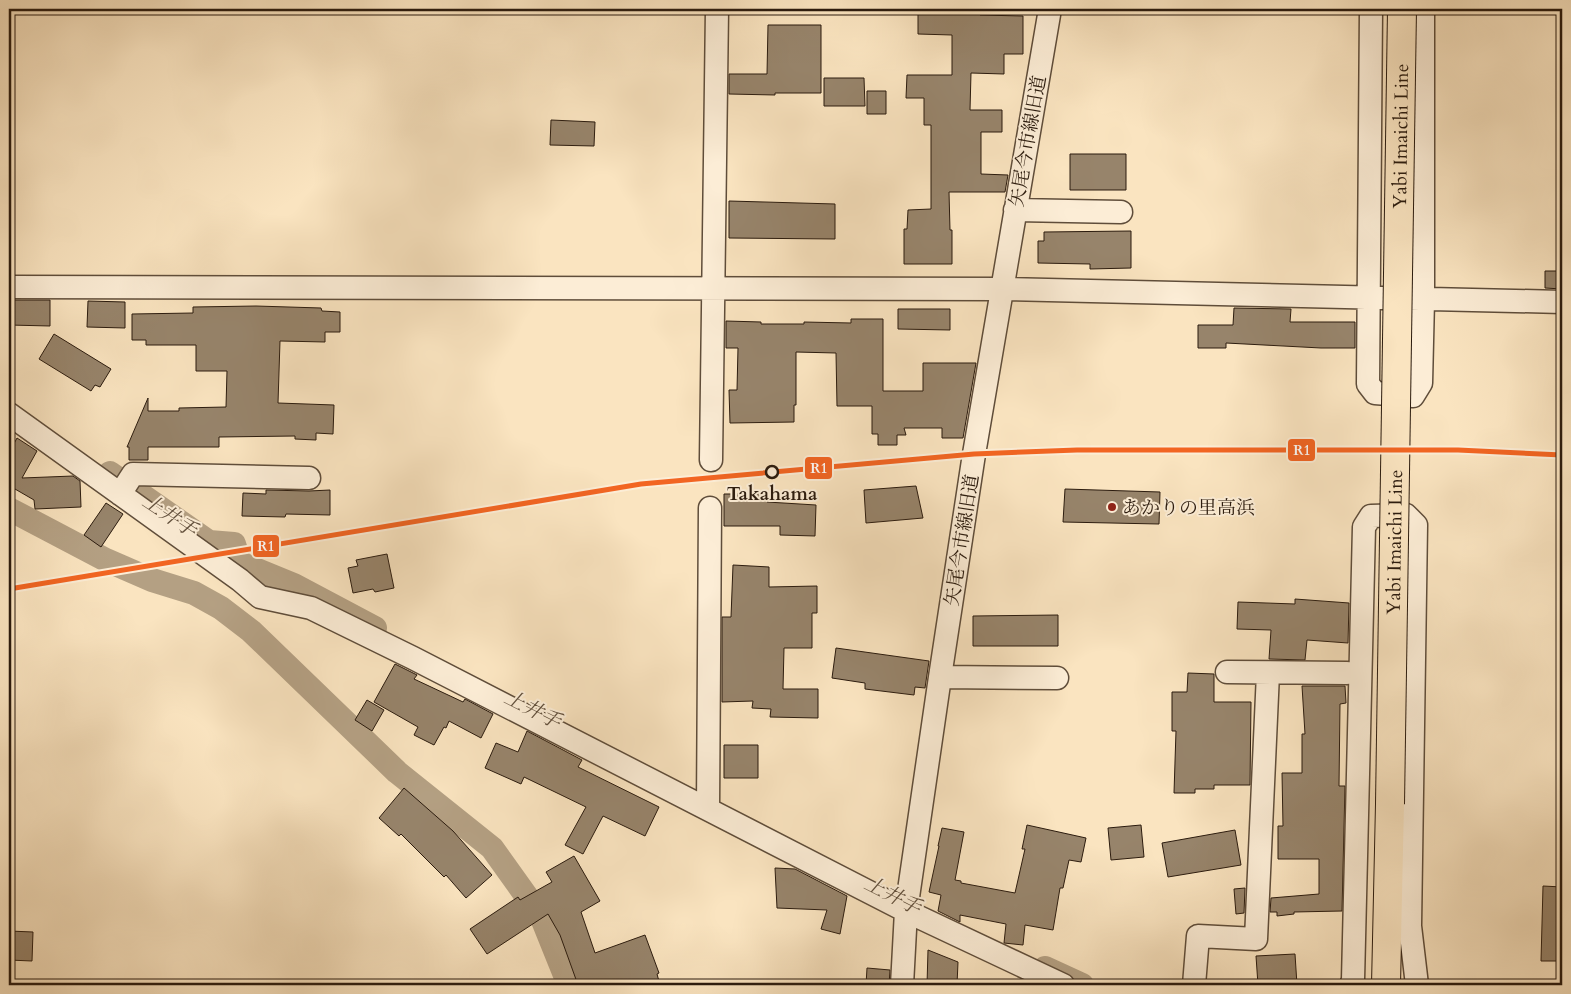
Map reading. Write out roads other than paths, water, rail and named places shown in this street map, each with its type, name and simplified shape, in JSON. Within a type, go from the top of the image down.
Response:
[{"type":"main road","name":"Yabi Imaichi Line","points":[[1386,985],[1402,9]]},
{"type":"street","points":[[711,460],[717,9]]},
{"type":"street","name":"矢尾今市線旧道","points":[[902,985],[906,911],[940,677],[974,454],[1050,9]]},
{"type":"street","points":[[1371,9],[1368,384],[1375,393],[1413,396],[1421,383],[1423,300],[1423,9]]},
{"type":"street","points":[[1015,210],[1122,212]]},
{"type":"street","points":[[9,287],[1002,289],[1368,299],[1562,302]]},
{"type":"street","points":[[9,414],[240,580],[260,598],[311,608],[708,808],[906,911],[1063,985]]},
{"type":"street","points":[[120,494],[133,474],[309,478]]},
{"type":"street","points":[[708,808],[710,508]]},
{"type":"street","points":[[1351,985],[1353,980],[1364,527],[1371,516],[1406,515],[1416,525],[1410,926],[1417,985]]},
{"type":"street","points":[[1227,672],[1347,673]]},
{"type":"street","points":[[1194,985],[1198,936],[1256,939],[1268,672]]},
{"type":"street","points":[[940,677],[1057,678]]},
{"type":"waterway","name":"上井手","points":[[110,473],[209,542],[234,544],[240,563],[294,585],[375,628]]},
{"type":"waterway","points":[[9,509],[106,560],[152,580],[194,593],[221,608],[251,631],[397,772],[492,848],[542,918],[569,985]]},
{"type":"waterway","name":"上井手","points":[[1045,968],[1082,985]]},
{"type":"place","name":"Takahama","points":[[772,472]]},
{"type":"place","name":"あかりの里高浜","points":[[1112,507]]}]
